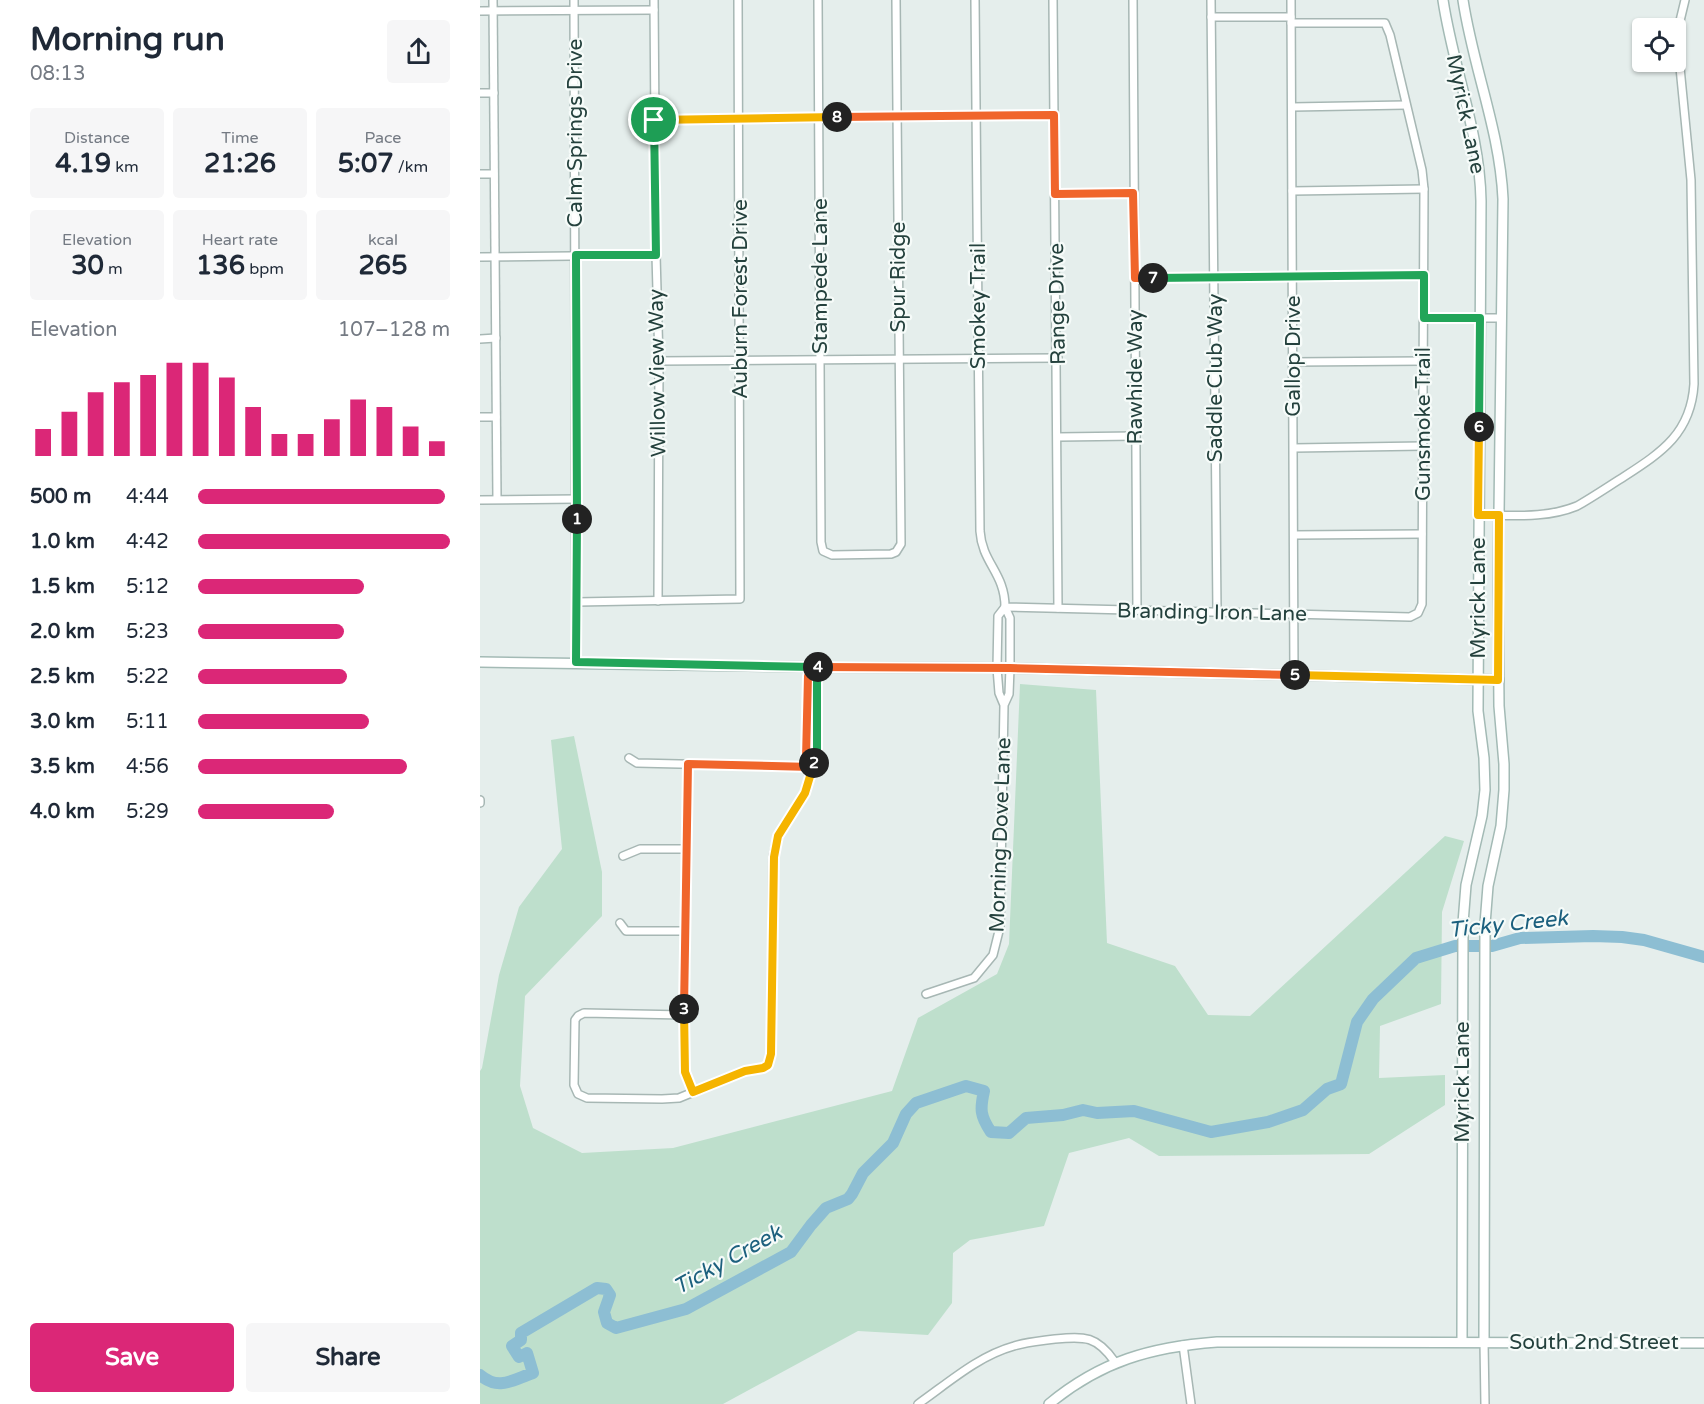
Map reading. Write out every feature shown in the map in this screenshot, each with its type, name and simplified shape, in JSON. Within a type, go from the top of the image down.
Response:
[{"type":"street","points":[[493,0],[497,499]]},
{"type":"street","name":"Calm Springs Drive","points":[[574,0],[576,662]]},
{"type":"street","name":"Willow View Way","points":[[654,0],[659,361],[658,601]]},
{"type":"street","name":"Auburn Forest Drive","points":[[658,601],[740,599],[738,0]]},
{"type":"street","name":"Stampede Lane","points":[[818,0],[821,542],[824,551]]},
{"type":"street","name":"Spur Ridge","points":[[824,551],[832,555],[887,555],[896,552],[901,544],[896,0]]},
{"type":"street","name":"Smokey Trail","points":[[975,0],[980,539],[987,558],[1002,582],[1005,607],[1010,618],[1010,668]]},
{"type":"street","name":"Range Drive","points":[[1053,0],[1058,358],[1058,608]]},
{"type":"street","name":"Rawhide Way","points":[[1133,0],[1137,610]]},
{"type":"street","name":"Saddle Club Way","points":[[1211,0],[1216,612]]},
{"type":"street","name":"Gallop Drive","points":[[1291,0],[1294,675]]},
{"type":"street","name":"Myrick Lane","points":[[1443,0],[1449,37],[1480,167],[1478,711],[1484,758],[1485,790],[1482,816],[1466,885],[1463,923],[1462,1342]]},
{"type":"street","name":"Myrick Lane","points":[[1463,0],[1500,166],[1503,199],[1498,680],[1504,790],[1501,826],[1488,886],[1485,924],[1484,1342]]},
{"type":"street","points":[[1478,515],[1545,515],[1563,512],[1577,506],[1663,451],[1678,433],[1689,413],[1694,384],[1691,180],[1678,47],[1679,25],[1685,0]]},
{"type":"street","points":[[480,11],[654,10]]},
{"type":"street","points":[[1211,17],[1291,20]]},
{"type":"street","name":"Gunsmoke Trail","points":[[1291,20],[1385,23],[1390,35],[1422,170],[1424,189],[1422,604],[1418,613]]},
{"type":"street","points":[[480,93],[494,93]]},
{"type":"street","points":[[1292,107],[1406,105]]},
{"type":"street","points":[[654,120],[1054,115]]},
{"type":"street","points":[[480,174],[494,174]]},
{"type":"street","points":[[1292,191],[1424,189]]},
{"type":"street","points":[[1055,194],[1133,193]]},
{"type":"street","points":[[480,257],[656,255]]},
{"type":"street","points":[[1135,278],[1424,275]]},
{"type":"street","points":[[1424,318],[1501,318]]},
{"type":"street","points":[[480,339],[496,339]]},
{"type":"street","points":[[659,361],[1058,358]]},
{"type":"street","points":[[1293,362],[1423,361]]},
{"type":"street","points":[[480,417],[496,417]]},
{"type":"street","points":[[1058,437],[1136,436]]},
{"type":"street","points":[[1294,448],[1423,446]]},
{"type":"street","points":[[480,500],[577,499]]},
{"type":"street","points":[[1294,535],[1422,534]]},
{"type":"street","points":[[577,602],[658,601]]},
{"type":"street","name":"Smokey Trail","points":[[997,668],[998,616],[1005,607]]},
{"type":"street","name":"Branding Iron Lane","points":[[1005,607],[1410,617],[1418,613]]},
{"type":"street","points":[[480,662],[576,662],[813,670],[1010,668],[1498,680]]},
{"type":"street","name":"Morning Dove Lane","points":[[926,994],[974,978],[993,955],[1000,927],[1004,705],[999,693],[997,668]]},
{"type":"street","name":"Morning Dove Lane","points":[[1004,705],[1010,694],[1010,668]]},
{"type":"street","points":[[684,1015],[584,1013],[578,1016],[575,1020],[574,1077],[578,1094],[587,1098],[679,1098],[745,1071],[768,1065],[771,1054],[774,857],[778,836],[802,798],[812,767],[806,758],[808,676],[813,670]]},
{"type":"street","points":[[629,758],[637,763],[812,767]]},
{"type":"street","points":[[688,764],[684,1015],[685,1072],[693,1092]]},
{"type":"street","points":[[623,856],[640,849],[687,849]]},
{"type":"street","points":[[620,922],[626,931],[685,932]]},
{"type":"street","points":[[918,1404],[969,1367],[991,1354],[1013,1346],[1072,1337],[1093,1340],[1105,1347],[1115,1362]]},
{"type":"street","name":"South 2nd Street","points":[[1049,1404],[1093,1373],[1115,1362],[1142,1353],[1183,1345],[1217,1342],[1704,1343]]},
{"type":"street","points":[[1484,1342],[1485,1404]]},
{"type":"street","points":[[1183,1345],[1191,1404]]},
{"type":"green space","points":[[1020,684],[1096,690],[1107,943],[1175,966],[1208,1015],[1250,1016],[1445,836],[1464,841],[1442,912],[1441,1004],[1380,1026],[1379,1078],[1445,1075],[1445,1105],[1369,1154],[1159,1156],[1129,1138],[1069,1153],[1044,1226],[970,1240],[953,1253],[952,1303],[928,1335],[858,1331],[723,1404],[480,1404],[480,1071],[499,975],[519,907],[562,849],[551,740],[574,736],[602,872],[602,916],[525,996],[520,1086],[533,1128],[582,1153],[673,1148],[892,1091],[918,1018],[997,974],[1009,944]]},
{"type":"waterway","name":"Ticky Creek","points":[[480,1375],[493,1382],[506,1383],[533,1373],[527,1353],[519,1357],[512,1346],[521,1340],[521,1333],[597,1288],[606,1289],[610,1295],[604,1312],[607,1323],[616,1328],[686,1309],[791,1252],[826,1208],[848,1199],[863,1173],[893,1143],[906,1114],[916,1103],[966,1086],[984,1091],[982,1112],[987,1126],[991,1132],[1009,1133],[1026,1118],[1063,1115],[1083,1110],[1097,1113],[1134,1111],[1211,1132],[1268,1122],[1303,1110],[1327,1089],[1341,1084],[1357,1022],[1373,999],[1416,958],[1455,946],[1492,946],[1520,938],[1593,936],[1644,940],[1704,957]]},
{"type":"route","points":[[654,120],[656,255],[576,255],[576,662],[813,667],[813,672],[817,676],[817,756],[800,804],[782,827],[775,846],[772,871],[770,1060],[763,1068],[745,1071],[693,1092],[685,1072],[684,1044],[688,764],[812,767],[806,758],[808,676],[813,672],[813,667],[1010,668],[1498,680],[1499,515],[1478,515],[1480,318],[1424,318],[1424,275],[1135,278],[1133,193],[1055,194],[1054,115],[654,120]]}]
